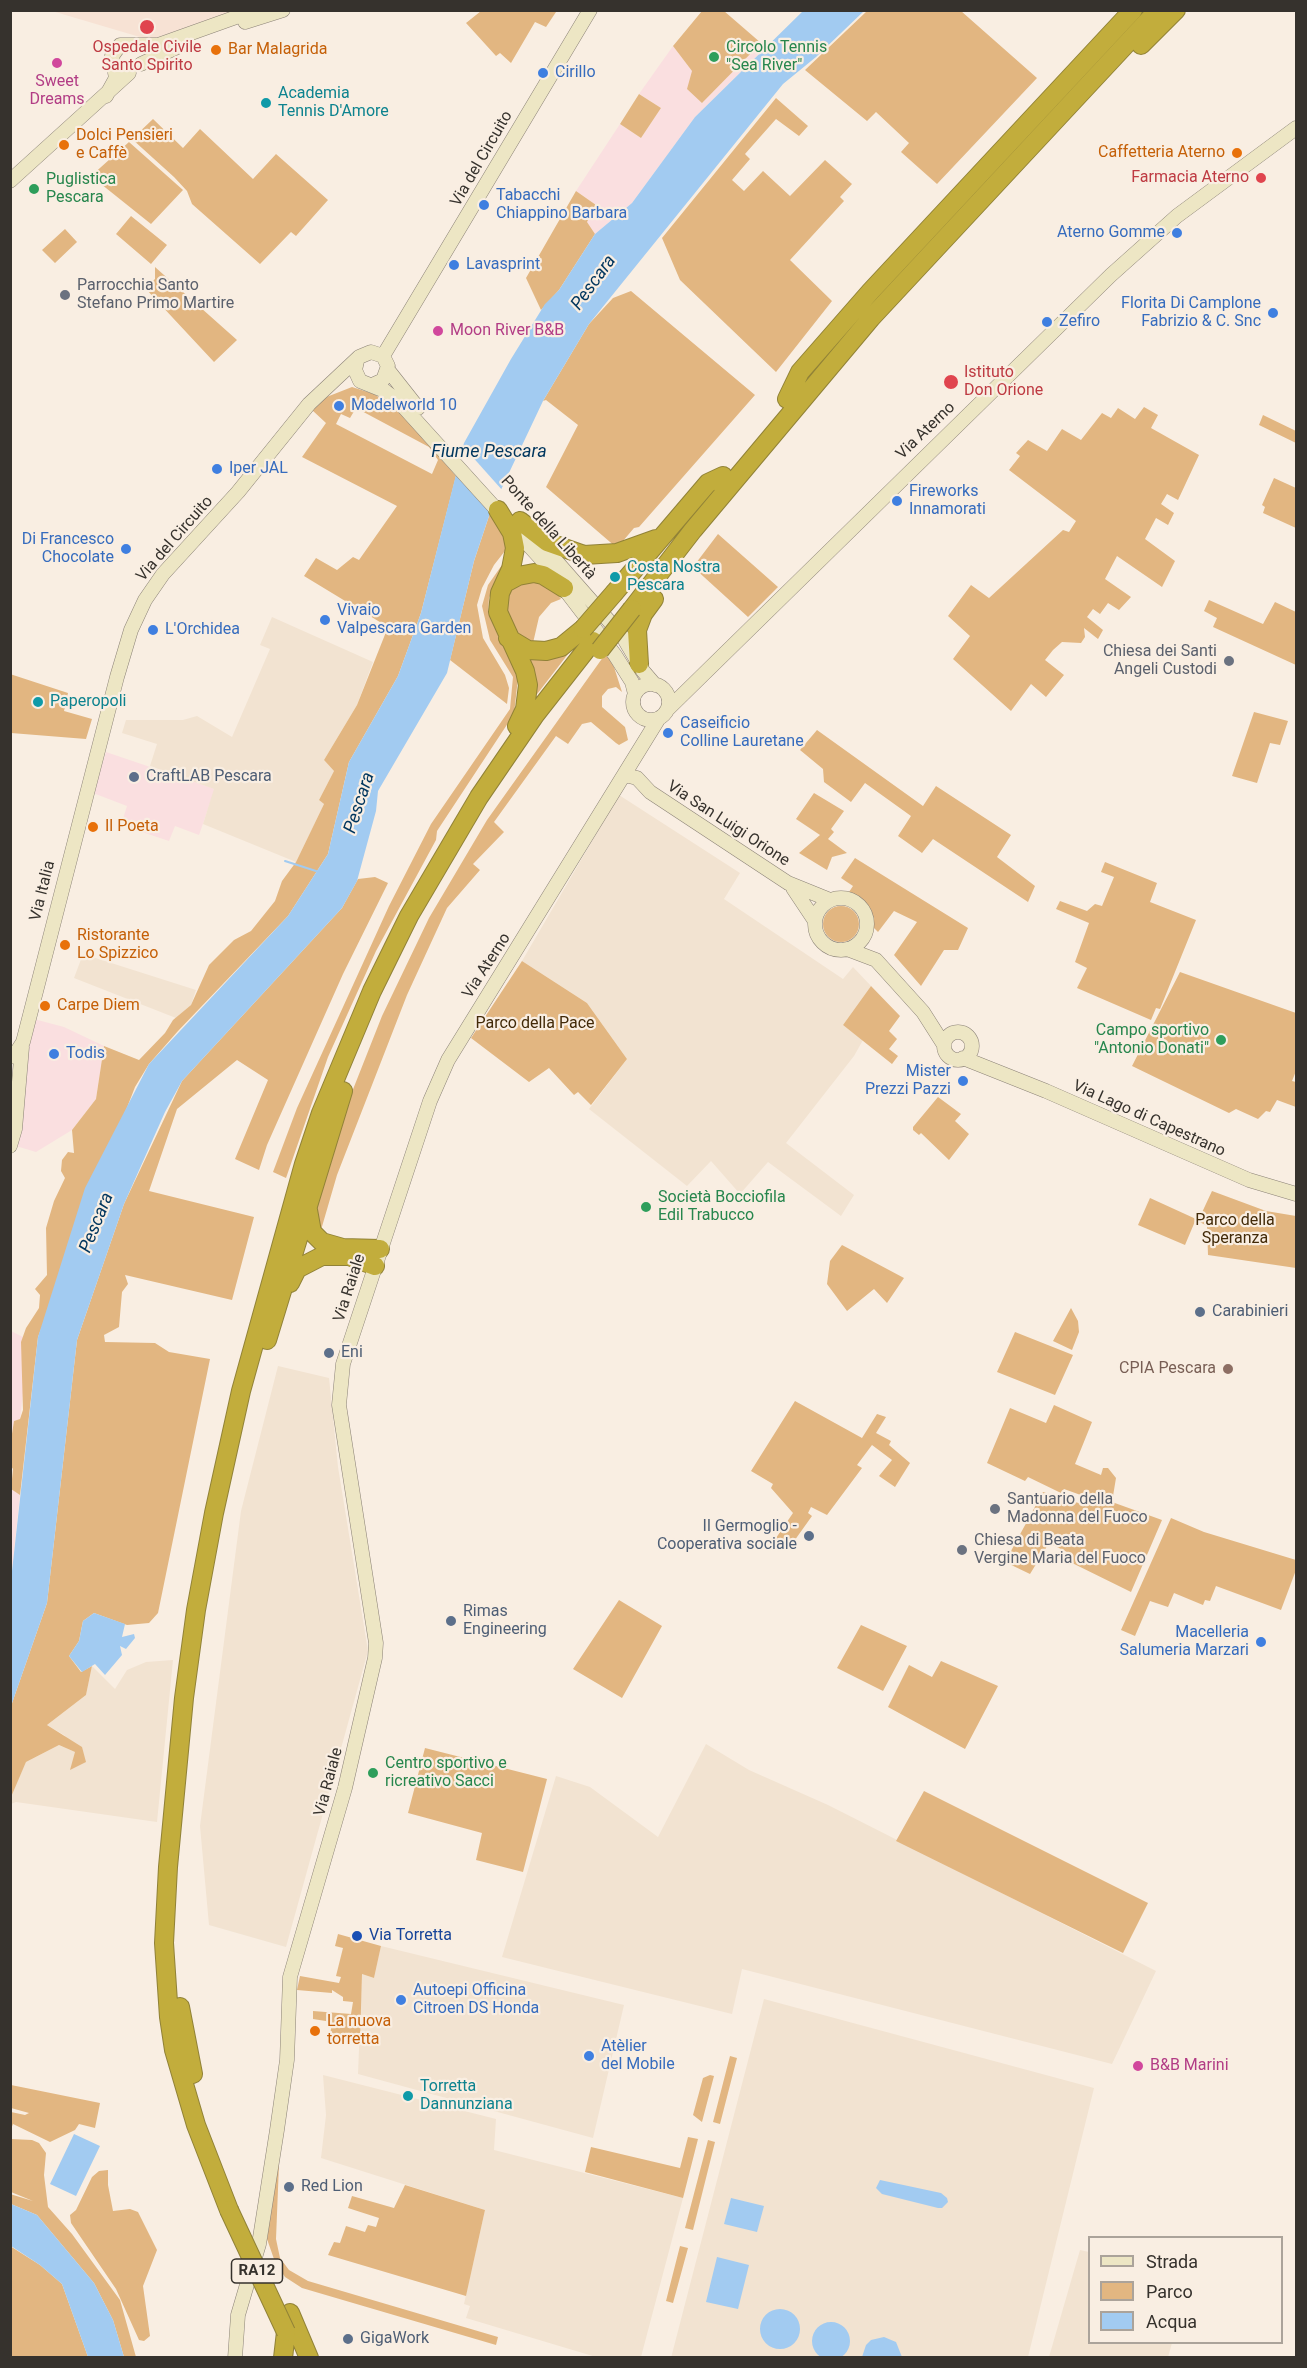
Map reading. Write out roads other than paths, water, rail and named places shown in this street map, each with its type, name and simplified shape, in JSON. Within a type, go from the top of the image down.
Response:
[{"type":"highway","points":[[787,399],[800,372],[878,283],[1133,10]]},
{"type":"highway","points":[[235,2208],[209,2146],[174,2050],[168,2006],[164,1943],[168,1867],[184,1698],[214,1513],[241,1391],[282,1239],[321,1113],[372,990],[409,916],[449,845],[535,715],[592,640],[731,475],[1145,10]]},
{"type":"highway","points":[[209,2146],[181,2016],[176,1926],[194,1712],[224,1518],[250,1398],[306,1207],[351,1065],[384,990],[420,919],[497,789],[546,719],[592,640],[624,601],[666,534],[708,483],[731,475],[787,399],[848,327],[1058,108],[1158,10]]},
{"type":"highway","points":[[827,368],[837,365],[1061,126],[1176,10]]},
{"type":"highway","points":[[639,664],[636,637],[643,614],[737,486],[731,475]]},
{"type":"highway","points":[[498,510],[512,535],[525,535],[568,551],[593,555],[617,553],[643,546],[666,534]]},
{"type":"highway","points":[[506,757],[506,743],[525,709],[526,678],[498,612],[499,598],[525,535]]},
{"type":"highway","points":[[505,583],[518,576],[534,573],[543,575],[564,588]]},
{"type":"highway","points":[[508,638],[534,651],[592,640]]},
{"type":"highway","points":[[306,1207],[310,1213],[308,1222],[312,1232],[322,1242],[377,1257]]},
{"type":"highway","points":[[282,1290],[290,1285],[297,1269],[322,1256],[377,1257]]},
{"type":"highway","name":"RA12","points":[[235,2208],[290,2313],[309,2358]]},
{"type":"highway","name":"RA12","points":[[235,2208],[297,2358]]},
{"type":"highway","points":[[283,2358],[286,2332]]},
{"type":"main road","points":[[106,96],[115,82],[112,56],[116,47],[125,43],[158,45],[264,12],[283,10]]},
{"type":"main road","name":"Via del Circuito","points":[[377,354],[401,322],[448,249],[590,10]]},
{"type":"main road","points":[[115,67],[123,72],[135,69],[221,29],[264,12]]},
{"type":"main road","points":[[10,180],[135,69],[141,53],[134,45]]},
{"type":"main road","name":"Via Aterno","points":[[391,1215],[430,1101],[448,1060],[663,713],[1111,275],[1177,216],[1296,128]]},
{"type":"main road","points":[[362,354],[377,354],[388,370],[384,380],[372,385],[359,379],[355,370],[362,354]]},
{"type":"main road","name":"Via del Circuito","points":[[93,766],[124,652],[145,600],[163,574],[238,492],[319,395],[357,361]]},
{"type":"main road","name":"Ponte della Libertà","points":[[388,370],[416,412],[498,510]]},
{"type":"main road","name":"Via del Circuito","points":[[319,395],[346,380],[359,379]]},
{"type":"main road","name":"Ponte della Libertà","points":[[372,385],[416,412],[525,535],[622,637],[639,664],[660,689]]},
{"type":"main road","name":"Ponte della Libertà","points":[[525,535],[615,655],[632,682],[635,694]]},
{"type":"main road","name":"Via Aterno","points":[[660,689],[677,690],[700,677]]},
{"type":"main road","points":[[637,754],[643,730],[633,705],[635,694],[643,686],[660,689],[663,713],[648,720],[638,715]]},
{"type":"main road","name":"Via San Luigi Orione","points":[[637,754],[645,788]]},
{"type":"main road","name":"Via Italia","points":[[10,1146],[15,1129],[16,1053],[93,766]]},
{"type":"main road","name":"Via San Luigi Orione","points":[[625,775],[629,783],[645,788],[788,883],[830,900]]},
{"type":"main road","name":"Via San Luigi Orione","points":[[615,790],[625,787],[645,788]]},
{"type":"main road","name":"Via San Luigi Orione","points":[[788,883],[802,898],[815,921]]},
{"type":"main road","points":[[876,960],[847,950],[835,949],[823,943],[816,930],[815,921],[817,913],[830,900],[842,897],[858,903],[867,917],[866,933],[876,960],[923,1012],[949,1056],[967,1054],[968,1036],[923,1012]]},
{"type":"main road","points":[[847,950],[862,940],[866,933]]},
{"type":"main road","points":[[944,1045],[947,1038],[957,1032]]},
{"type":"main road","name":"Via Lago di Capestrano","points":[[967,1054],[989,1068],[1228,1172],[1296,1194]]},
{"type":"main road","name":"Via Raiale","points":[[235,2358],[238,2315],[260,2244],[278,2130],[287,2060],[290,1977],[345,1788],[375,1658],[376,1643],[338,1390],[343,1364],[391,1215]]},
{"type":"water","name":"Fiume Pescara","points":[[803,11],[864,11],[816,57],[783,84],[589,324],[543,401],[490,513],[474,561],[447,673],[378,791],[376,811],[357,881],[342,908],[182,1081],[165,1112],[124,1204],[77,1340],[47,1603],[11,1706],[11,1580],[38,1337],[85,1188],[149,1064],[288,916],[328,854],[349,762],[398,676],[421,613],[464,443],[511,359],[545,304],[559,290],[595,234],[632,203],[695,117]]},
{"type":"water","points":[[94,1613],[125,1624],[122,1637],[134,1634],[135,1638],[126,1649],[120,1646],[122,1655],[105,1675],[95,1664],[82,1672],[69,1656],[79,1641],[83,1621]]},
{"type":"water","points":[[74,2134],[100,2146],[76,2196],[50,2184]]},
{"type":"water","points":[[880,2180],[941,2193],[948,2202],[942,2208],[938,2208],[882,2194],[876,2188]]},
{"type":"water","points":[[731,2198],[764,2206],[757,2232],[724,2224]]},
{"type":"water","points":[[11,2204],[37,2215],[94,2283],[113,2320],[124,2357],[88,2357],[62,2284],[40,2265],[11,2246]]},
{"type":"water","points":[[717,2257],[749,2265],[738,2309],[706,2302]]},
{"type":"water","points":[[780,2309],[788,2310],[794,2315],[799,2321],[799,2337],[794,2343],[788,2348],[780,2349],[772,2348],[766,2343],[761,2337],[760,2329],[761,2321],[766,2315],[772,2310]]},
{"type":"water","points":[[831,2322],[845,2327],[850,2341],[845,2355],[831,2360],[817,2355],[812,2341],[817,2327]]},
{"type":"water","points":[[884,2337],[896,2342],[902,2357],[862,2357],[866,2345],[871,2340]]},
{"type":"waterway","points":[[285,861],[319,872]]},
{"type":"place","name":"Ospedale Civile Santo Spirito","points":[[147,27]]},
{"type":"place","name":"Bar Malagrida","points":[[216,50]]},
{"type":"place","name":"Circolo Tennis \"Sea River\"","points":[[714,57]]},
{"type":"place","name":"Sweet Dreams","points":[[57,63]]},
{"type":"place","name":"Cirillo","points":[[543,73]]},
{"type":"place","name":"Academia Tennis D'Amore","points":[[266,103]]},
{"type":"place","name":"Dolci Pensieri e Caffè","points":[[64,145]]},
{"type":"place","name":"Caffetteria Aterno","points":[[1237,153]]},
{"type":"place","name":"Farmacia Aterno","points":[[1261,178]]},
{"type":"place","name":"Puglistica Pescara","points":[[34,189]]},
{"type":"place","name":"Tabacchi Chiappino Barbara","points":[[484,205]]},
{"type":"place","name":"Aterno Gomme","points":[[1177,233]]},
{"type":"place","name":"Lavasprint","points":[[454,265]]},
{"type":"place","name":"Parrocchia Santo Stefano Primo Martire","points":[[65,295]]},
{"type":"place","name":"Florita Di Camplone Fabrizio & C. Snc","points":[[1273,313]]},
{"type":"place","name":"Zefiro","points":[[1047,322]]},
{"type":"place","name":"Moon River B&B","points":[[438,331]]},
{"type":"place","name":"Istituto Don Orione","points":[[951,382]]},
{"type":"place","name":"Modelworld 10","points":[[339,406]]},
{"type":"place","name":"Iper JAL","points":[[217,469]]},
{"type":"place","name":"Fireworks Innamorati","points":[[897,501]]},
{"type":"place","name":"Di Francesco Chocolate","points":[[126,549]]},
{"type":"place","name":"Costa Nostra Pescara","points":[[615,577]]},
{"type":"place","name":"Vivaio Valpescara Garden","points":[[325,620]]},
{"type":"place","name":"L'Orchidea","points":[[153,630]]},
{"type":"place","name":"Chiesa dei Santi Angeli Custodi","points":[[1229,661]]},
{"type":"place","name":"Paperopoli","points":[[38,702]]},
{"type":"place","name":"Caseificio Colline Lauretane","points":[[668,733]]},
{"type":"place","name":"CraftLAB Pescara","points":[[134,777]]},
{"type":"place","name":"Il Poeta","points":[[93,827]]},
{"type":"place","name":"Ristorante Lo Spizzico","points":[[65,945]]},
{"type":"place","name":"Carpe Diem","points":[[45,1006]]},
{"type":"place","name":"Campo sportivo \"Antonio Donati\"","points":[[1221,1040]]},
{"type":"place","name":"Todis","points":[[54,1054]]},
{"type":"place","name":"Mister Prezzi Pazzi","points":[[963,1081]]},
{"type":"place","name":"Società Bocciofila Edil Trabucco","points":[[646,1207]]},
{"type":"place","name":"Carabinieri","points":[[1200,1312]]},
{"type":"place","name":"Eni","points":[[329,1353]]},
{"type":"place","name":"CPIA Pescara","points":[[1228,1369]]},
{"type":"place","name":"Santuario della Madonna del Fuoco","points":[[995,1509]]},
{"type":"place","name":"Il Germoglio - Cooperativa sociale","points":[[809,1536]]},
{"type":"place","name":"Chiesa di Beata Vergine Maria del Fuoco","points":[[962,1550]]},
{"type":"place","name":"Rimas Engineering","points":[[451,1621]]},
{"type":"place","name":"Macelleria Salumeria Marzari","points":[[1261,1642]]},
{"type":"place","name":"Centro sportivo e ricreativo Sacci","points":[[373,1773]]},
{"type":"place","name":"Via Torretta","points":[[357,1936]]},
{"type":"place","name":"Autoepi Officina Citroen DS Honda","points":[[401,2000]]},
{"type":"place","name":"La nuova torretta","points":[[315,2031]]},
{"type":"place","name":"Atèlier del Mobile","points":[[589,2056]]},
{"type":"place","name":"B&B Marini","points":[[1138,2066]]},
{"type":"place","name":"Torretta Dannunziana","points":[[408,2096]]},
{"type":"place","name":"Red Lion","points":[[289,2187]]},
{"type":"place","name":"GigaWork","points":[[348,2339]]},
{"type":"water label","name":"Pescara","points":[[594,283]]},
{"type":"water label","name":"Pescara","points":[[360,803]]},
{"type":"water label","name":"Pescara","points":[[97,1223]]},
{"type":"park label","name":"Parco della Pace","points":[[535,1024]]},
{"type":"park label","name":"Parco della Speranza","points":[[1235,1230]]}]
